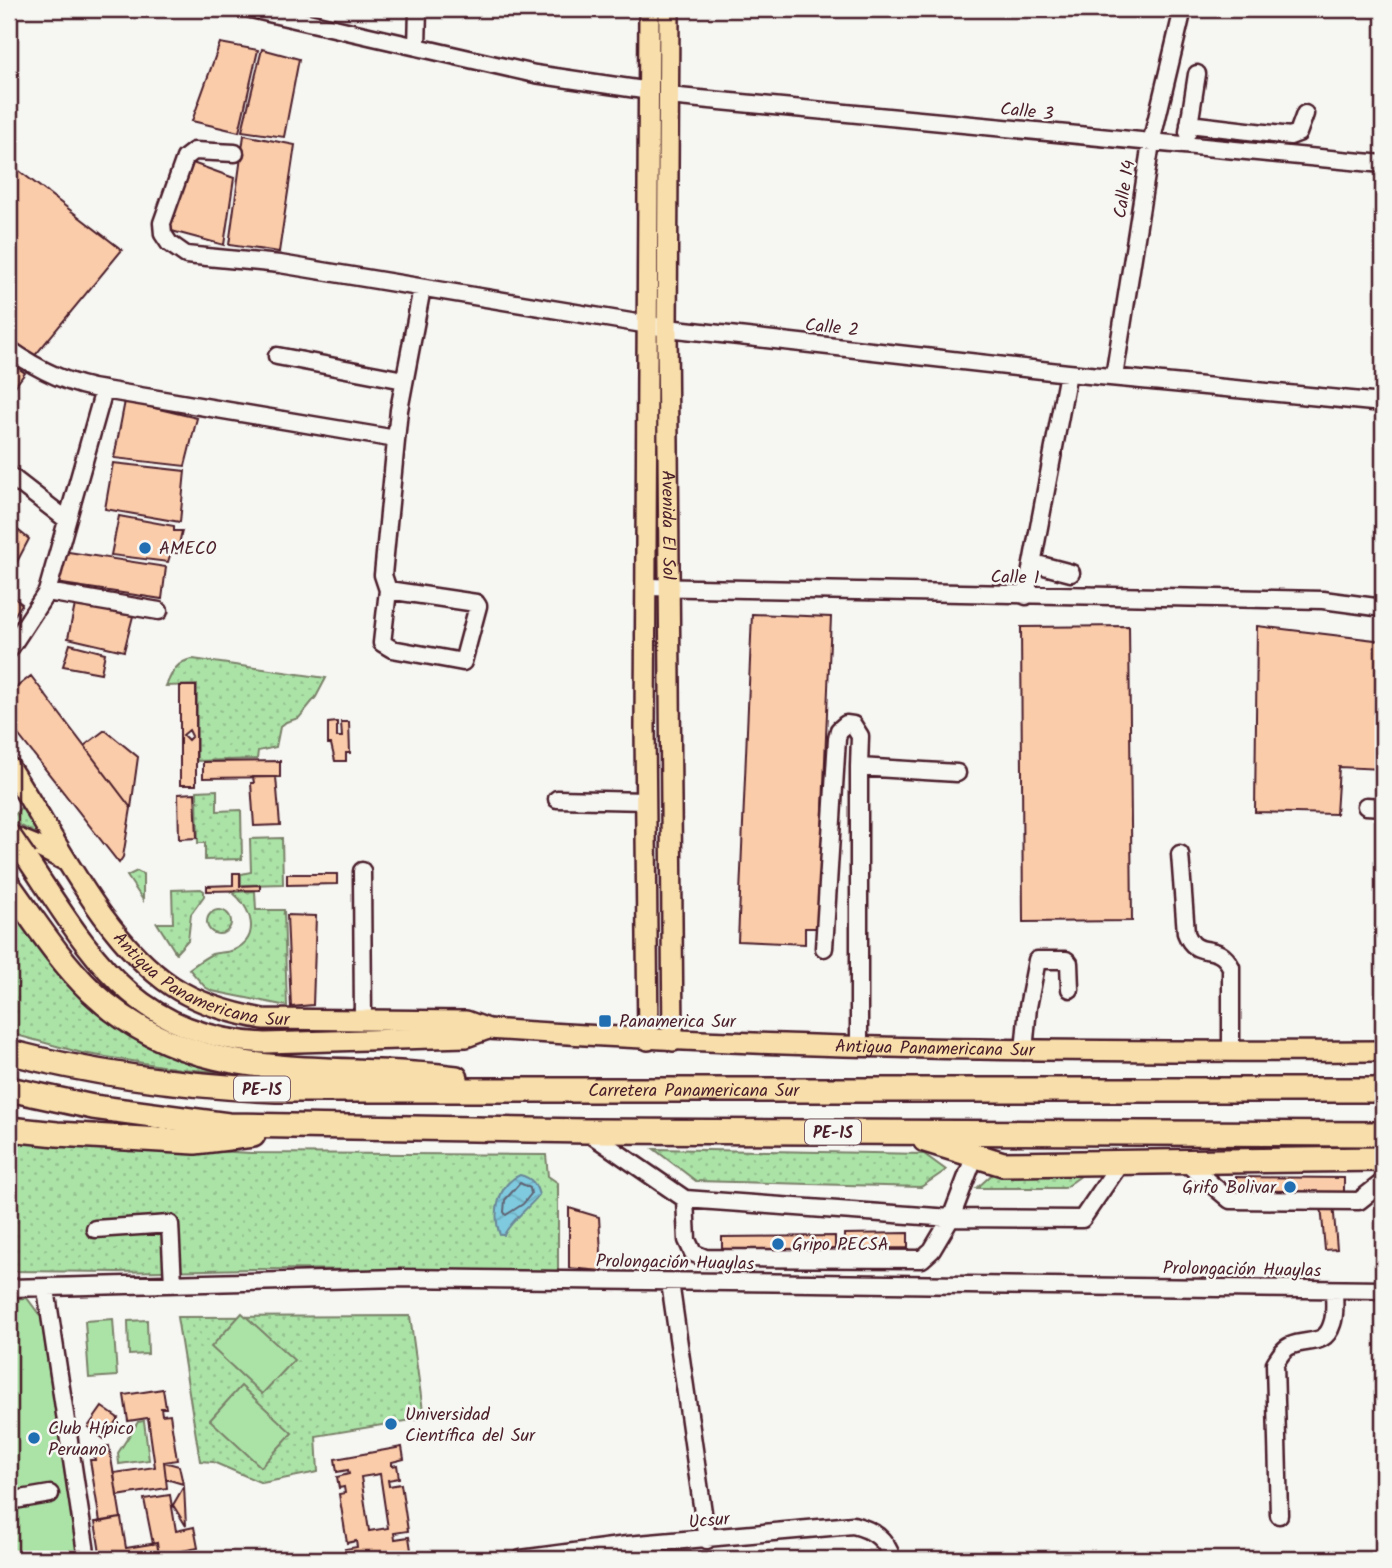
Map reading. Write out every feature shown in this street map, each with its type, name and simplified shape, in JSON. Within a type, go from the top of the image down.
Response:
[{"type":"highway","points":[[9,886],[67,965],[93,992],[134,1024],[177,1046],[209,1057],[244,1064],[427,1074],[518,1090]]},
{"type":"highway","name":"Carretera Panamericana Sur","points":[[9,1052],[104,1073],[223,1087],[518,1090],[1383,1090]]},
{"type":"highway","name":"PE-1S","points":[[9,1089],[145,1116],[228,1125],[283,1127],[1383,1134]]},
{"type":"highway","points":[[9,1129],[195,1142],[230,1140],[283,1127]]},
{"type":"highway","points":[[902,1133],[1003,1164],[1383,1159]]},
{"type":"main road","name":"Avenida El Sol","points":[[649,9],[659,93],[667,328],[673,1041]]},
{"type":"main road","name":"Avenida El Sol","points":[[648,1040],[646,325],[659,93],[669,9]]},
{"type":"main road","name":"Antigua Panamericana Sur","points":[[9,768],[101,913],[127,946],[158,976],[194,999],[237,1014],[263,1019],[466,1021],[488,1029],[673,1041],[1024,1051],[1383,1051]]},
{"type":"main road","name":"Antigua Panamericana Sur","points":[[9,834],[81,939],[113,978],[151,1009],[191,1029],[232,1040],[265,1043],[466,1037],[488,1029]]},
{"type":"main road","points":[[9,834],[70,864]]},
{"type":"street","name":"Calle 3","points":[[251,9],[535,74],[659,93],[1383,164]]},
{"type":"street","points":[[417,47],[418,9]]},
{"type":"street","name":"Calle 14","points":[[1114,377],[1151,143],[1183,9]]},
{"type":"street","points":[[1185,144],[1197,74]]},
{"type":"street","points":[[1189,124],[1290,136],[1298,133],[1305,114]]},
{"type":"street","name":"Calle 2","points":[[235,153],[194,151],[185,158],[162,223],[163,234],[169,243],[186,255],[280,264],[667,328],[1068,373],[1383,403]]},
{"type":"street","points":[[388,590],[476,603],[478,606],[463,662],[392,649],[382,643],[388,590],[383,575],[396,439],[404,380],[422,288]]},
{"type":"street","points":[[9,348],[33,366],[86,387],[396,439]]},
{"type":"street","points":[[277,356],[404,380]]},
{"type":"street","points":[[1026,596],[1068,373]]},
{"type":"street","points":[[9,650],[47,592],[104,390]]},
{"type":"street","points":[[9,475],[67,520]]},
{"type":"street","points":[[1033,563],[1071,573]]},
{"type":"street","name":"Calle 1","points":[[645,587],[1322,600],[1383,608]]},
{"type":"street","points":[[47,592],[159,611]]},
{"type":"street","points":[[824,948],[837,738],[839,730],[846,724],[853,725],[860,736],[859,1046]]},
{"type":"street","points":[[859,767],[957,773]]},
{"type":"street","points":[[556,799],[646,801]]},
{"type":"street","points":[[1366,806],[1383,807]]},
{"type":"street","points":[[1180,853],[1186,933],[1190,943],[1200,950],[1219,952],[1226,957],[1231,967],[1231,1052]]},
{"type":"street","points":[[362,872],[363,1020]]},
{"type":"street","points":[[1024,1051],[1028,1007],[1037,960],[1066,960],[1069,963],[1070,989]]},
{"type":"street","points":[[586,1131],[685,1199],[951,1218],[1082,1219],[1121,1162]]},
{"type":"street","points":[[685,1199],[687,1240],[693,1253],[705,1258],[922,1259],[932,1250],[951,1218],[975,1155]]},
{"type":"street","points":[[1184,1161],[1230,1200],[1359,1201],[1383,1182]]},
{"type":"street","points":[[95,1228],[170,1224],[173,1284]]},
{"type":"street","name":"Prolongación Huaylas","points":[[9,1288],[401,1278],[1383,1290]]},
{"type":"street","points":[[670,1282],[707,1540]]},
{"type":"street","points":[[46,1289],[87,1559]]},
{"type":"street","points":[[1279,1515],[1275,1363],[1290,1345],[1324,1338],[1332,1326],[1334,1290]]},
{"type":"street","points":[[9,1501],[50,1494]]},
{"type":"street","name":"Ucsur","points":[[521,1559],[627,1545],[853,1525],[867,1528],[881,1538],[891,1556]]},
{"type":"green space","points":[[193,659],[326,678],[316,697],[299,718],[280,727],[276,747],[258,751],[257,759],[197,761],[197,685],[166,686],[179,665]]},
{"type":"green space","points":[[217,790],[217,811],[241,810],[242,859],[205,860],[205,843],[198,843],[197,791]]},
{"type":"green space","points":[[21,807],[38,832],[36,834],[10,820]]},
{"type":"green space","points":[[282,838],[283,884],[241,885],[241,874],[251,872],[250,839]]},
{"type":"green space","points":[[137,871],[143,874],[143,900],[127,876]]},
{"type":"green space","points":[[201,889],[204,896],[191,914],[188,940],[176,953],[157,923],[173,923],[172,890]]},
{"type":"green space","points":[[255,891],[256,910],[284,910],[287,1006],[212,991],[189,969],[212,954],[231,951],[243,944],[251,930],[251,922],[239,898],[232,892]]},
{"type":"green space","points":[[9,903],[65,974],[105,1015],[154,1047],[190,1061],[236,1073],[180,1069],[82,1053],[9,1033]]},
{"type":"green space","points":[[219,910],[230,917],[231,922],[224,933],[219,934],[208,927],[207,922],[214,911]]},
{"type":"green space","points":[[9,1140],[251,1153],[546,1155],[548,1176],[558,1183],[558,1271],[9,1271]]},
{"type":"green space","points":[[654,1149],[924,1154],[946,1170],[921,1187],[696,1181]]},
{"type":"green space","points":[[1092,1168],[1064,1188],[977,1188],[997,1170]]},
{"type":"green space","name":"Club Hípico Peruano","points":[[27,1298],[41,1317],[78,1559],[9,1559],[9,1299]]},
{"type":"green space","points":[[242,1313],[294,1360],[262,1394],[211,1347]]},
{"type":"green space","points":[[410,1316],[424,1418],[316,1436],[318,1472],[262,1483],[213,1462],[200,1461],[177,1317]]},
{"type":"green space","points":[[113,1319],[117,1376],[89,1378],[85,1321]]},
{"type":"green space","points":[[147,1320],[148,1354],[129,1355],[128,1321]]},
{"type":"green space","points":[[241,1386],[292,1433],[261,1467],[210,1420]]},
{"type":"green space","points":[[144,1421],[149,1460],[119,1464],[118,1453],[138,1422]]},
{"type":"water","points":[[520,1175],[533,1182],[539,1195],[504,1235],[500,1235],[497,1218],[499,1200],[506,1185]]},
{"type":"building","points":[[220,43],[258,50],[239,132],[192,121]]},
{"type":"building","points":[[262,49],[299,59],[284,137],[242,131]]},
{"type":"building","points":[[244,135],[295,145],[279,252],[229,245]]},
{"type":"building","points":[[187,161],[234,178],[224,245],[168,230]]},
{"type":"building","points":[[9,163],[122,250],[33,358],[9,340]]},
{"type":"building","points":[[9,362],[25,373],[10,393],[9,393]]},
{"type":"building","points":[[125,401],[197,418],[185,466],[114,458]]},
{"type":"building","points":[[113,463],[185,471],[180,522],[105,509]]},
{"type":"building","points":[[119,516],[174,526],[174,531],[182,531],[177,553],[171,552],[168,562],[111,555]]},
{"type":"building","points":[[9,523],[29,539],[9,577]]},
{"type":"building","points":[[62,551],[166,567],[162,599],[56,583]]},
{"type":"building","points":[[9,594],[22,604],[9,623]]},
{"type":"building","points":[[75,605],[133,616],[124,651],[68,638]]},
{"type":"building","points":[[752,614],[831,617],[818,928],[805,928],[805,944],[738,941]]},
{"type":"building","points":[[1129,626],[1132,921],[1023,922],[1021,627]]},
{"type":"building","points":[[1257,626],[1383,641],[1383,769],[1339,767],[1336,814],[1255,812]]},
{"type":"building","points":[[70,644],[105,653],[101,673],[63,666]]},
{"type":"building","points":[[31,676],[131,808],[123,857],[119,863],[9,723],[9,693]]},
{"type":"building","points":[[180,686],[196,686],[196,785],[180,785]],"holes":[[[189,730],[192,736],[188,740],[183,735]]]},
{"type":"building","points":[[337,722],[337,737],[342,737],[341,722],[349,722],[350,753],[346,753],[346,761],[335,761],[331,744],[328,744],[328,723]]},
{"type":"building","points":[[105,730],[138,757],[131,808],[84,746]]},
{"type":"building","points":[[280,761],[280,777],[203,778],[203,762]]},
{"type":"building","points":[[253,777],[276,777],[280,825],[254,826],[251,783],[254,783]]},
{"type":"building","points":[[195,793],[197,838],[179,839],[178,794]]},
{"type":"building","points":[[233,873],[240,873],[240,886],[260,885],[260,890],[207,891],[207,886],[233,885]]},
{"type":"building","points":[[287,874],[337,874],[337,884],[287,885]]},
{"type":"building","points":[[287,915],[316,916],[313,1005],[291,1007]]},
{"type":"building","name":"Grifo Bolivar","points":[[1236,1177],[1344,1178],[1344,1196],[1236,1195]]},
{"type":"building","name":"Grifo Bolivar","points":[[1333,1203],[1337,1249],[1325,1250],[1321,1205]]},
{"type":"building","points":[[569,1208],[599,1217],[602,1271],[569,1268]]},
{"type":"building","name":"Gripo PECSA","points":[[908,1233],[908,1248],[844,1249],[844,1234]]},
{"type":"building","name":"Gripo PECSA","points":[[835,1236],[835,1251],[722,1252],[722,1237]]},
{"type":"building","points":[[163,1389],[166,1408],[161,1408],[162,1415],[170,1414],[177,1460],[164,1462],[167,1488],[117,1496],[114,1473],[155,1467],[148,1418],[128,1421],[124,1395]]},
{"type":"building","points":[[102,1407],[118,1418],[104,1439],[88,1427]]},
{"type":"building","points":[[109,1446],[121,1518],[100,1522],[90,1460],[95,1460],[93,1449]]},
{"type":"building","points":[[402,1447],[404,1459],[392,1462],[392,1466],[397,1465],[399,1478],[388,1480],[389,1486],[401,1484],[408,1531],[394,1533],[395,1539],[409,1537],[411,1550],[346,1559],[345,1549],[357,1547],[356,1541],[347,1543],[339,1494],[345,1493],[344,1487],[339,1488],[337,1477],[349,1474],[348,1470],[337,1472],[335,1459]],"holes":[[[380,1474],[388,1528],[369,1531],[361,1477]]]},
{"type":"building","points":[[164,1462],[179,1466],[183,1484],[166,1479]]},
{"type":"building","points":[[184,1486],[186,1526],[173,1505]]},
{"type":"building","points":[[170,1495],[176,1531],[194,1527],[198,1548],[159,1555],[157,1543],[153,1544],[144,1499]]},
{"type":"building","points":[[121,1518],[126,1548],[157,1543],[160,1559],[101,1559],[95,1522]]},
{"type":"place","name":"AMECO","points":[[145,548]]},
{"type":"place","name":"Panamerica Sur","points":[[605,1021]]},
{"type":"place","name":"Grifo Bolivar","points":[[1290,1187]]},
{"type":"place","name":"Gripo PECSA","points":[[778,1244]]},
{"type":"place","name":"Universidad Científica del Sur","points":[[391,1424]]},
{"type":"place","name":"Club Hípico Peruano","points":[[34,1438]]}]
